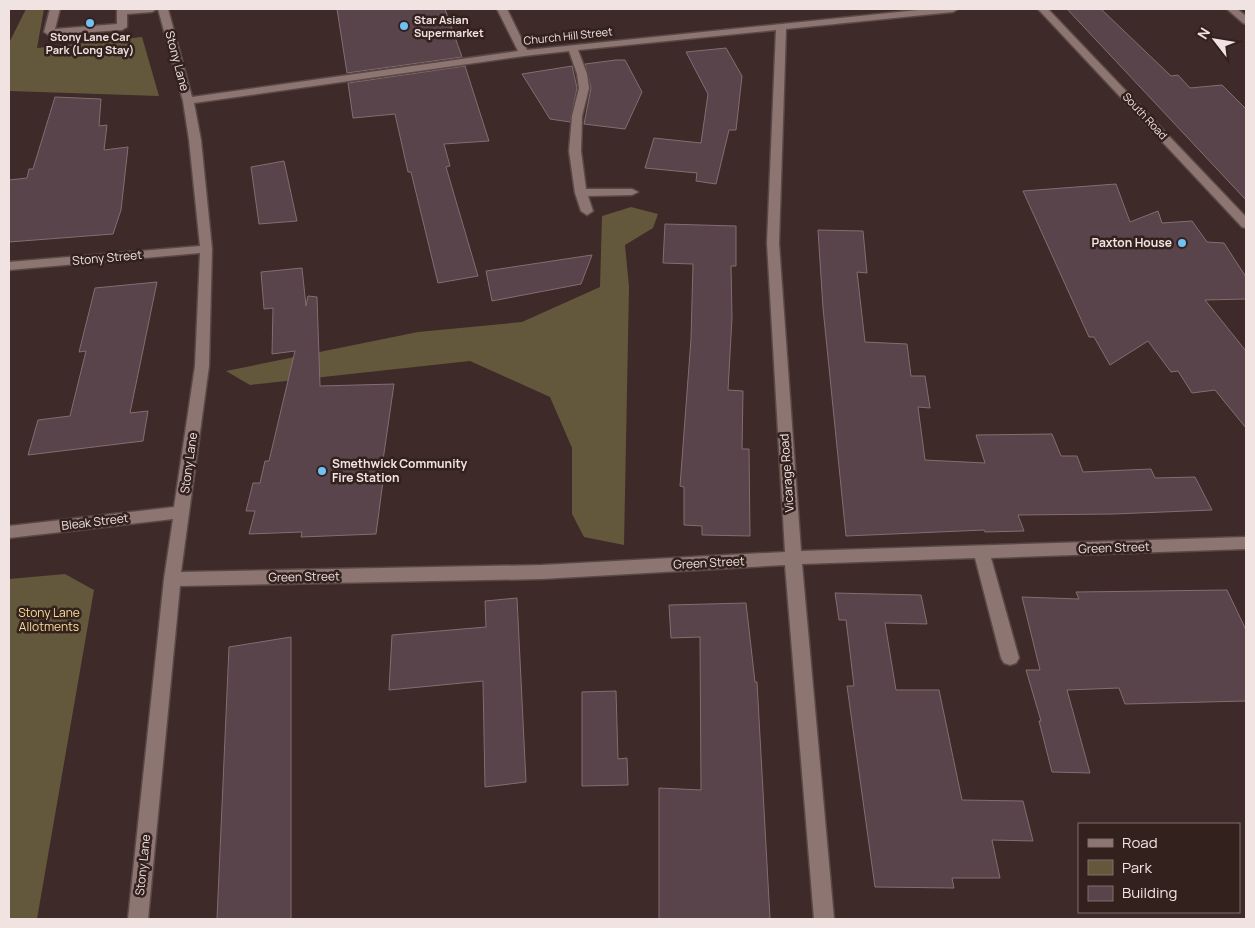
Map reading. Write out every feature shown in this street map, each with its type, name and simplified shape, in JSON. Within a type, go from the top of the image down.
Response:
[{"type":"street","points":[[55,9],[48,32],[122,27],[123,10],[152,9]]},
{"type":"street","name":"Stony Lane","points":[[138,919],[172,579],[202,366],[206,249],[195,140],[188,101],[163,9]]},
{"type":"street","points":[[502,9],[524,53]]},
{"type":"street","name":"Church Hill Street","points":[[188,101],[524,53],[781,26],[830,17],[953,9]]},
{"type":"street","name":"South Road","points":[[1042,9],[1246,224]]},
{"type":"street","points":[[1232,9],[1246,21]]},
{"type":"street","name":"Vicarage Road","points":[[781,26],[773,243],[792,558],[824,919]]},
{"type":"street","points":[[573,49],[582,74],[584,88],[577,116],[575,151],[581,193],[587,211]]},
{"type":"street","points":[[581,193],[632,192]]},
{"type":"street","points":[[1228,204],[1246,205]]},
{"type":"street","name":"Stony Street","points":[[9,266],[206,249]]},
{"type":"street","name":"Bleak Street","points":[[9,532],[182,512]]},
{"type":"street","name":"Green Street","points":[[172,579],[542,572],[792,558],[1246,543]]},
{"type":"street","points":[[982,552],[1010,658]]},
{"type":"green space","points":[[26,9],[44,9],[37,48],[142,37],[159,96],[9,91],[9,43]]},
{"type":"green space","points":[[631,207],[658,214],[653,228],[625,245],[629,287],[624,545],[584,537],[572,514],[572,448],[550,397],[470,361],[250,385],[226,371],[418,332],[522,322],[600,287],[602,216]]},
{"type":"green space","name":"Stony Lane Allotments","points":[[65,574],[94,590],[37,919],[9,919],[9,579]]},
{"type":"building","name":"Star Asian Supermarket","points":[[337,9],[445,9],[462,57],[347,73]]},
{"type":"building","points":[[1067,9],[1101,9],[1171,76],[1178,75],[1190,88],[1222,85],[1246,109],[1246,200]]},
{"type":"building","points":[[726,48],[742,76],[736,130],[729,130],[716,184],[696,181],[697,173],[645,168],[654,138],[701,143],[708,94],[686,52]]},
{"type":"building","points":[[625,60],[642,92],[625,129],[584,124],[591,88],[585,64]]},
{"type":"building","points":[[465,66],[489,141],[444,144],[450,166],[446,167],[478,276],[438,283],[411,172],[408,172],[395,114],[353,118],[348,83]]},
{"type":"building","points":[[572,66],[577,88],[570,122],[550,119],[522,74]]},
{"type":"building","points":[[55,97],[101,99],[99,126],[107,125],[104,150],[128,147],[121,210],[113,234],[9,242],[9,180],[27,178],[29,169],[33,169]]},
{"type":"building","points":[[284,161],[297,221],[259,224],[251,167]]},
{"type":"building","points":[[1116,184],[1130,222],[1158,211],[1162,223],[1192,221],[1207,242],[1224,243],[1246,277],[1246,299],[1205,300],[1246,351],[1246,428],[1215,390],[1192,393],[1178,371],[1171,372],[1148,341],[1110,365],[1094,337],[1089,337],[1023,191]]},
{"type":"building","points":[[665,224],[736,226],[736,266],[731,266],[732,318],[728,390],[743,391],[742,449],[749,449],[750,536],[702,535],[702,526],[684,525],[684,487],[680,486],[691,339],[693,264],[663,263]]},
{"type":"building","points":[[818,230],[863,231],[867,273],[857,272],[865,342],[907,344],[911,376],[925,376],[930,408],[918,407],[925,460],[985,463],[976,435],[1052,434],[1061,456],[1077,456],[1083,472],[1151,469],[1155,478],[1195,477],[1212,510],[1018,515],[1024,531],[985,532],[984,530],[846,536],[823,308]]},
{"type":"building","points":[[592,255],[581,284],[492,301],[486,271]]},
{"type":"building","name":"Smethwick Community Fire Station","points":[[302,268],[306,306],[308,296],[317,297],[320,386],[394,384],[380,481],[383,481],[376,534],[301,537],[302,532],[249,534],[255,511],[246,511],[253,483],[260,483],[265,461],[269,461],[295,351],[272,354],[273,308],[264,309],[261,272]]},
{"type":"building","points":[[157,282],[130,413],[148,411],[143,441],[28,455],[38,420],[70,416],[86,351],[79,352],[95,288]]},
{"type":"building","points":[[1227,590],[1246,630],[1246,701],[1125,704],[1119,688],[1067,690],[1090,773],[1052,772],[1039,721],[1041,721],[1026,670],[1040,670],[1022,597],[1079,599],[1076,592]]},
{"type":"building","points":[[835,593],[921,595],[927,624],[885,623],[896,690],[939,690],[962,800],[1023,801],[1033,841],[992,840],[1000,878],[952,878],[954,888],[875,887],[847,686],[854,686],[846,620],[839,620]]},
{"type":"building","points":[[517,598],[526,782],[485,787],[483,681],[389,690],[392,635],[486,627],[485,601]]},
{"type":"building","points":[[746,603],[755,682],[757,682],[770,919],[659,919],[659,788],[701,790],[700,637],[671,638],[669,605]]},
{"type":"building","points":[[291,637],[291,919],[217,919],[229,647]]},
{"type":"building","points":[[616,691],[618,759],[627,758],[628,785],[582,786],[582,692]]},
{"type":"place","name":"Stony Lane Car Park (Long Stay)","points":[[90,23]]},
{"type":"place","name":"Star Asian Supermarket","points":[[404,26]]},
{"type":"place","name":"Paxton House","points":[[1182,243]]},
{"type":"place","name":"Smethwick Community Fire Station","points":[[322,471]]}]
